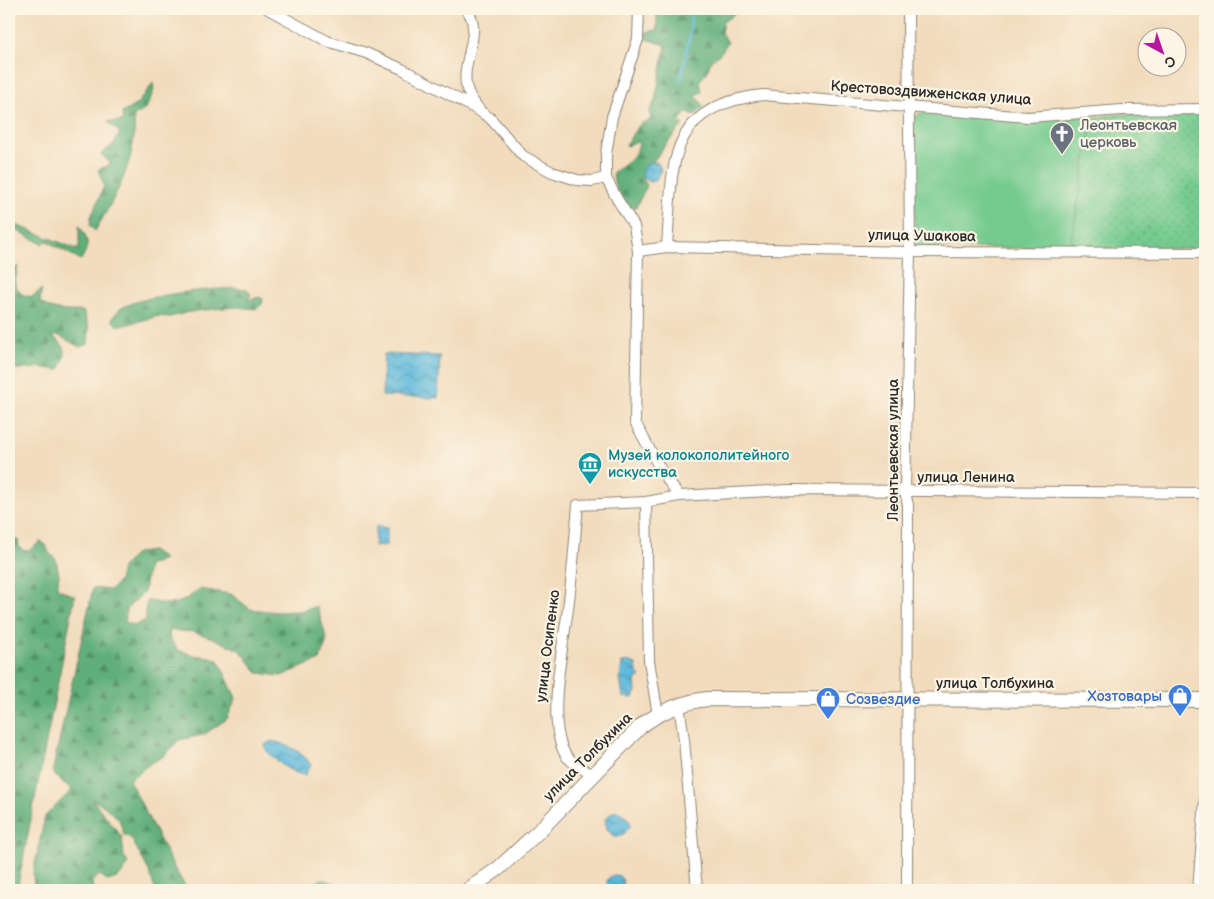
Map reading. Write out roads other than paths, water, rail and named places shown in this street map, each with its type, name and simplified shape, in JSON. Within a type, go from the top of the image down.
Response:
[{"type":"main road","name":"улица Толбухина","points":[[468,890],[499,868],[540,830],[641,726],[658,714],[679,705],[707,699],[1205,700]]},
{"type":"street","points":[[268,9],[327,41],[366,53],[402,69],[481,112],[500,128],[518,150],[531,161],[552,172],[577,180],[592,181],[606,178]]},
{"type":"street","points":[[466,9],[474,25],[466,65],[467,90],[481,112]]},
{"type":"street","points":[[639,9],[638,39],[609,128],[606,178],[634,226],[638,251],[635,422],[662,472],[679,496]]},
{"type":"street","name":"Леонтьевская улица","points":[[907,890],[908,505],[905,492],[910,252],[908,9]]},
{"type":"street","name":"Крестовоздвиженская улица","points":[[667,246],[671,187],[675,161],[682,138],[692,123],[715,106],[742,98],[763,95],[1028,117],[1122,110],[1205,109]]},
{"type":"street","name":"улица Ушакова","points":[[638,251],[667,246],[910,252],[1205,253]]},
{"type":"street","name":"улица Ленина","points":[[578,506],[646,502],[679,496],[789,490],[1205,493]]},
{"type":"street","points":[[646,502],[650,661],[658,714]]},
{"type":"street","name":"улица Осипенко","points":[[578,506],[556,704],[557,727],[564,753],[592,775]]},
{"type":"street","points":[[679,705],[698,890]]},
{"type":"street","points":[[1198,890],[1205,800]]},
{"type":"water","points":[[658,163],[661,170],[655,181],[649,182],[642,176],[642,171],[647,164]]},
{"type":"water","points":[[384,354],[440,356],[438,398],[382,396]]},
{"type":"water","points":[[376,526],[387,528],[387,545],[374,547]]},
{"type":"water","points":[[627,661],[636,664],[637,673],[640,676],[640,678],[635,680],[636,691],[633,698],[623,697],[620,678],[622,663]]},
{"type":"water","points":[[271,741],[288,746],[308,760],[311,765],[305,775],[289,769],[266,750],[265,745]]},
{"type":"water","points":[[616,811],[627,817],[631,825],[624,834],[614,837],[607,829],[605,819]]},
{"type":"water","points":[[615,875],[623,883],[615,891],[607,883]]},
{"type":"waterway","points":[[680,82],[690,35],[691,9]]},
{"type":"place","name":"Леонтьевская церковь","points":[[1062,155]]},
{"type":"place","name":"Музей колокололитейного искусства","points":[[590,485]]},
{"type":"place","name":"Хозтовары","points":[[1180,717]]},
{"type":"place","name":"Созвездие","points":[[828,720]]}]
